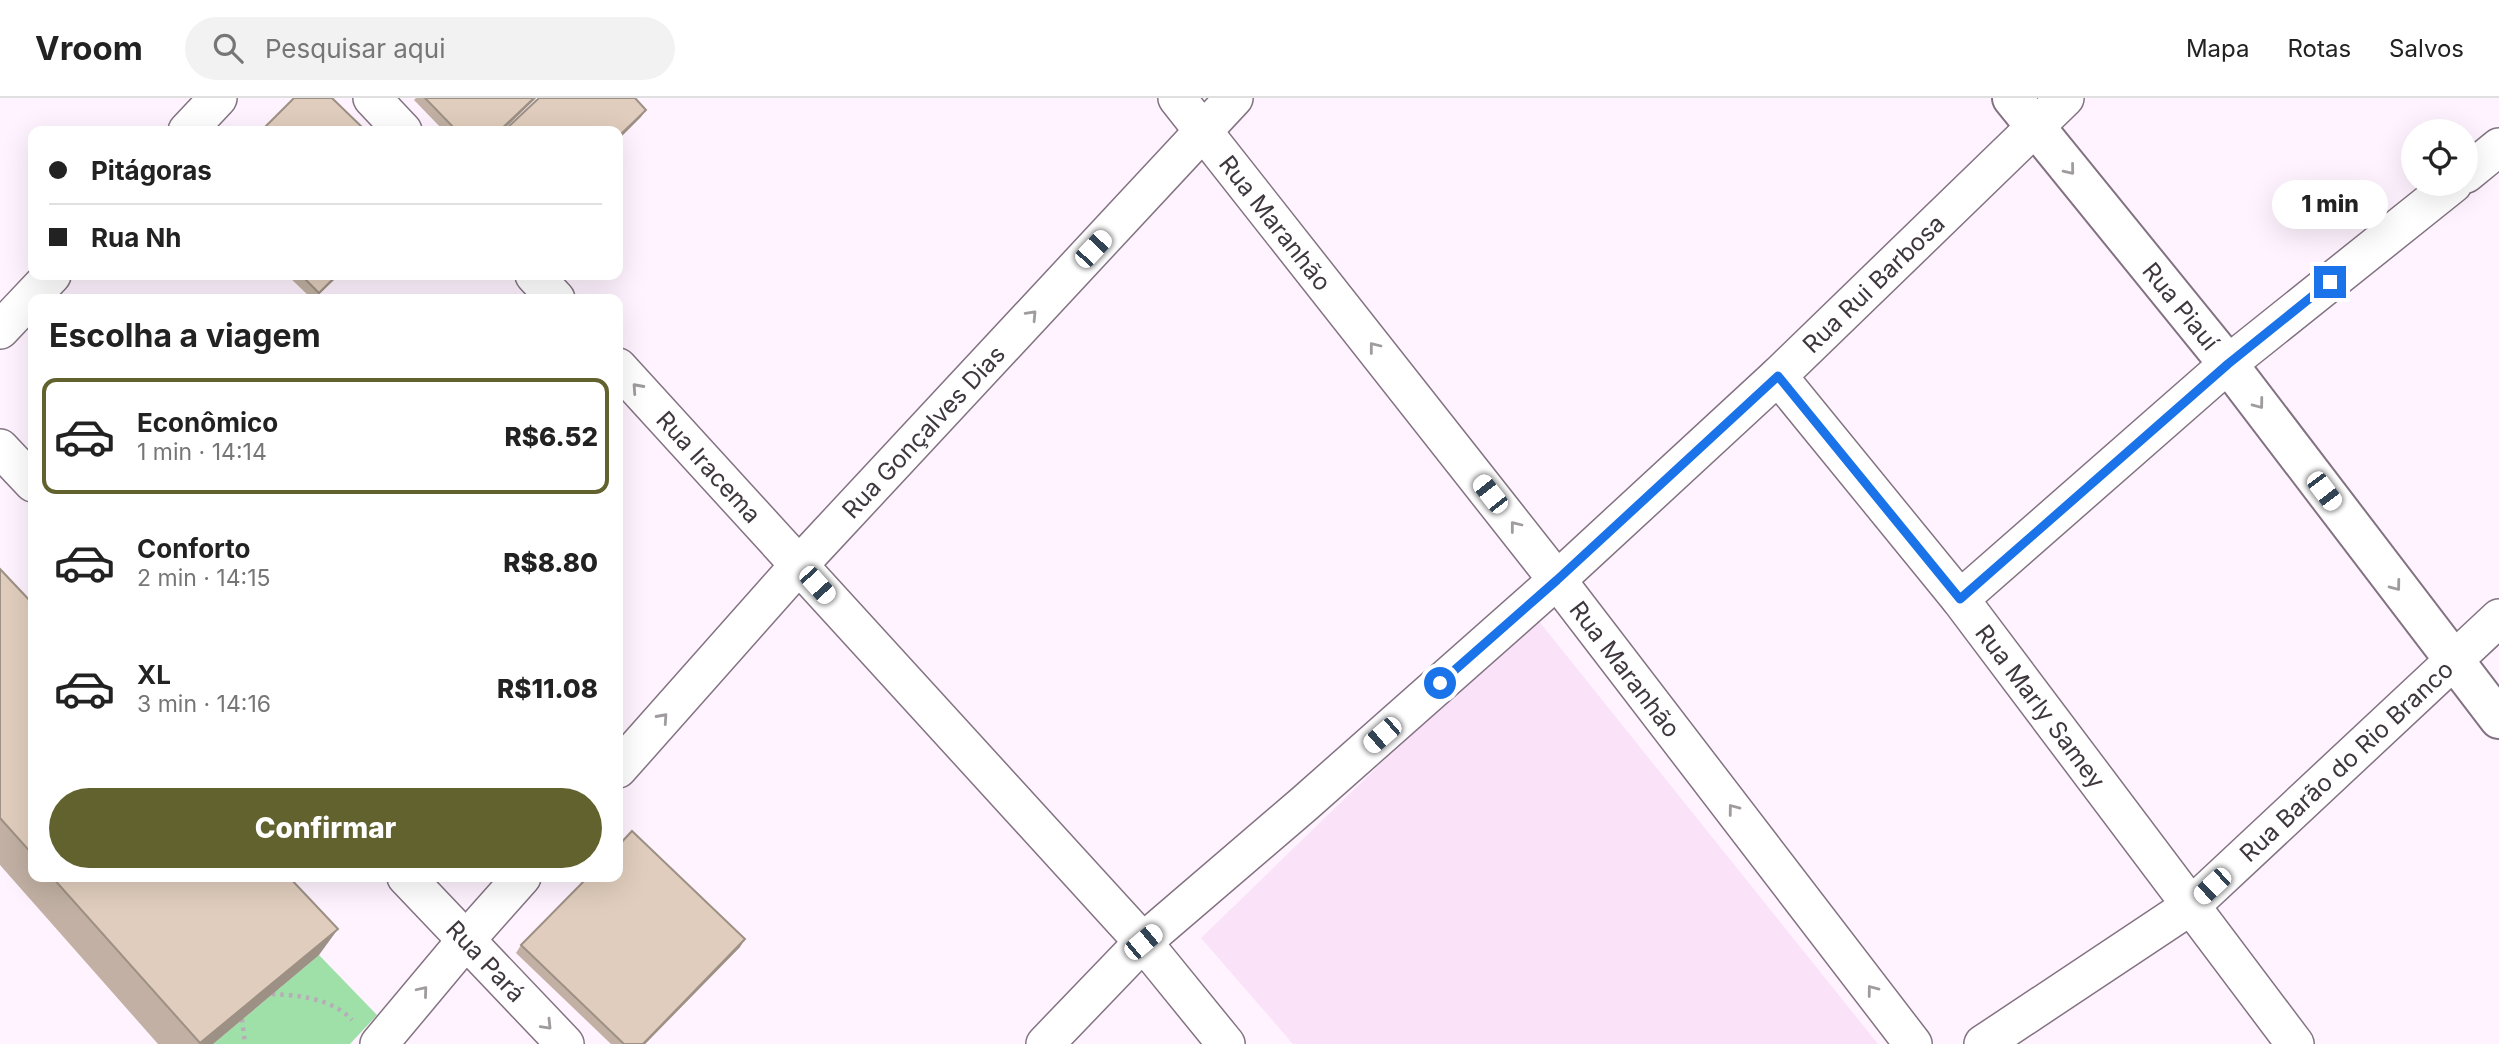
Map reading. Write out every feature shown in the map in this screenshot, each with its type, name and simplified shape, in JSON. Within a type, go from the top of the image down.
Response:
[{"type":"street","points":[[192,126],[218,98]]},
{"type":"street","points":[[372,98],[398,126]]},
{"type":"street","name":"Rua Maranhão","points":[[1177,98],[1557,580],[1907,1042]]},
{"type":"street","name":"Rua Gonçalves Dias","points":[[623,763],[799,565],[1234,98]]},
{"type":"street","name":"Rua Rui Barbosa","points":[[1045,1044],[1143,942],[1294,813],[1557,580],[1778,376],[2023,112],[2064,98]]},
{"type":"street","name":"Rua Piauí","points":[[2023,112],[2228,364],[2499,719]]},
{"type":"street","points":[[2478,164],[2499,147]]},
{"type":"street","points":[[1960,599],[2228,364],[2438,196]]},
{"type":"street","points":[[34,294],[47,280]]},
{"type":"street","points":[[539,280],[551,294]]},
{"type":"street","points":[[0,330],[28,300]]},
{"type":"street","name":"Rua Iracema","points":[[623,372],[1143,942],[1226,1044]]},
{"type":"street","name":"Rua Marly Samey","points":[[1778,376],[1960,599],[2295,1044]]},
{"type":"street","points":[[0,447],[28,478]]},
{"type":"street","name":"Rua Barão do Rio Branco","points":[[1983,1044],[2192,905],[2499,618]]},
{"type":"street","name":"Rua Pará","points":[[411,882],[565,1044]]},
{"type":"street","points":[[367,1034],[466,940],[518,882]]},
{"type":"path","points":[[272,994],[304,996],[346,1013],[367,1034]]},
{"type":"path","points":[[242,1019],[244,1044]]},
{"type":"shaded area","points":[[1534,615],[1878,1044],[1293,1044],[1201,938]]},
{"type":"green space","points":[[319,955],[377,1015],[350,1044],[213,1044]]},
{"type":"building","points":[[294,98],[332,98],[361,126],[266,126]]},
{"type":"building","points":[[425,98],[534,98],[504,126],[452,126]]},
{"type":"building","points":[[539,98],[635,98],[646,110],[623,132],[623,126],[509,126]]},
{"type":"building","points":[[306,280],[332,280],[319,293]]},
{"type":"building","points":[[0,569],[28,599],[28,849],[0,818]]},
{"type":"building","points":[[632,831],[745,939],[643,1044],[624,1044],[521,945],[583,882],[623,882],[623,841]]},
{"type":"building","points":[[56,882],[294,882],[338,929],[200,1043]]},
{"type":"route","points":[[1440,683],[1557,580],[1778,376],[1960,599],[2228,364],[2330,282]]}]
